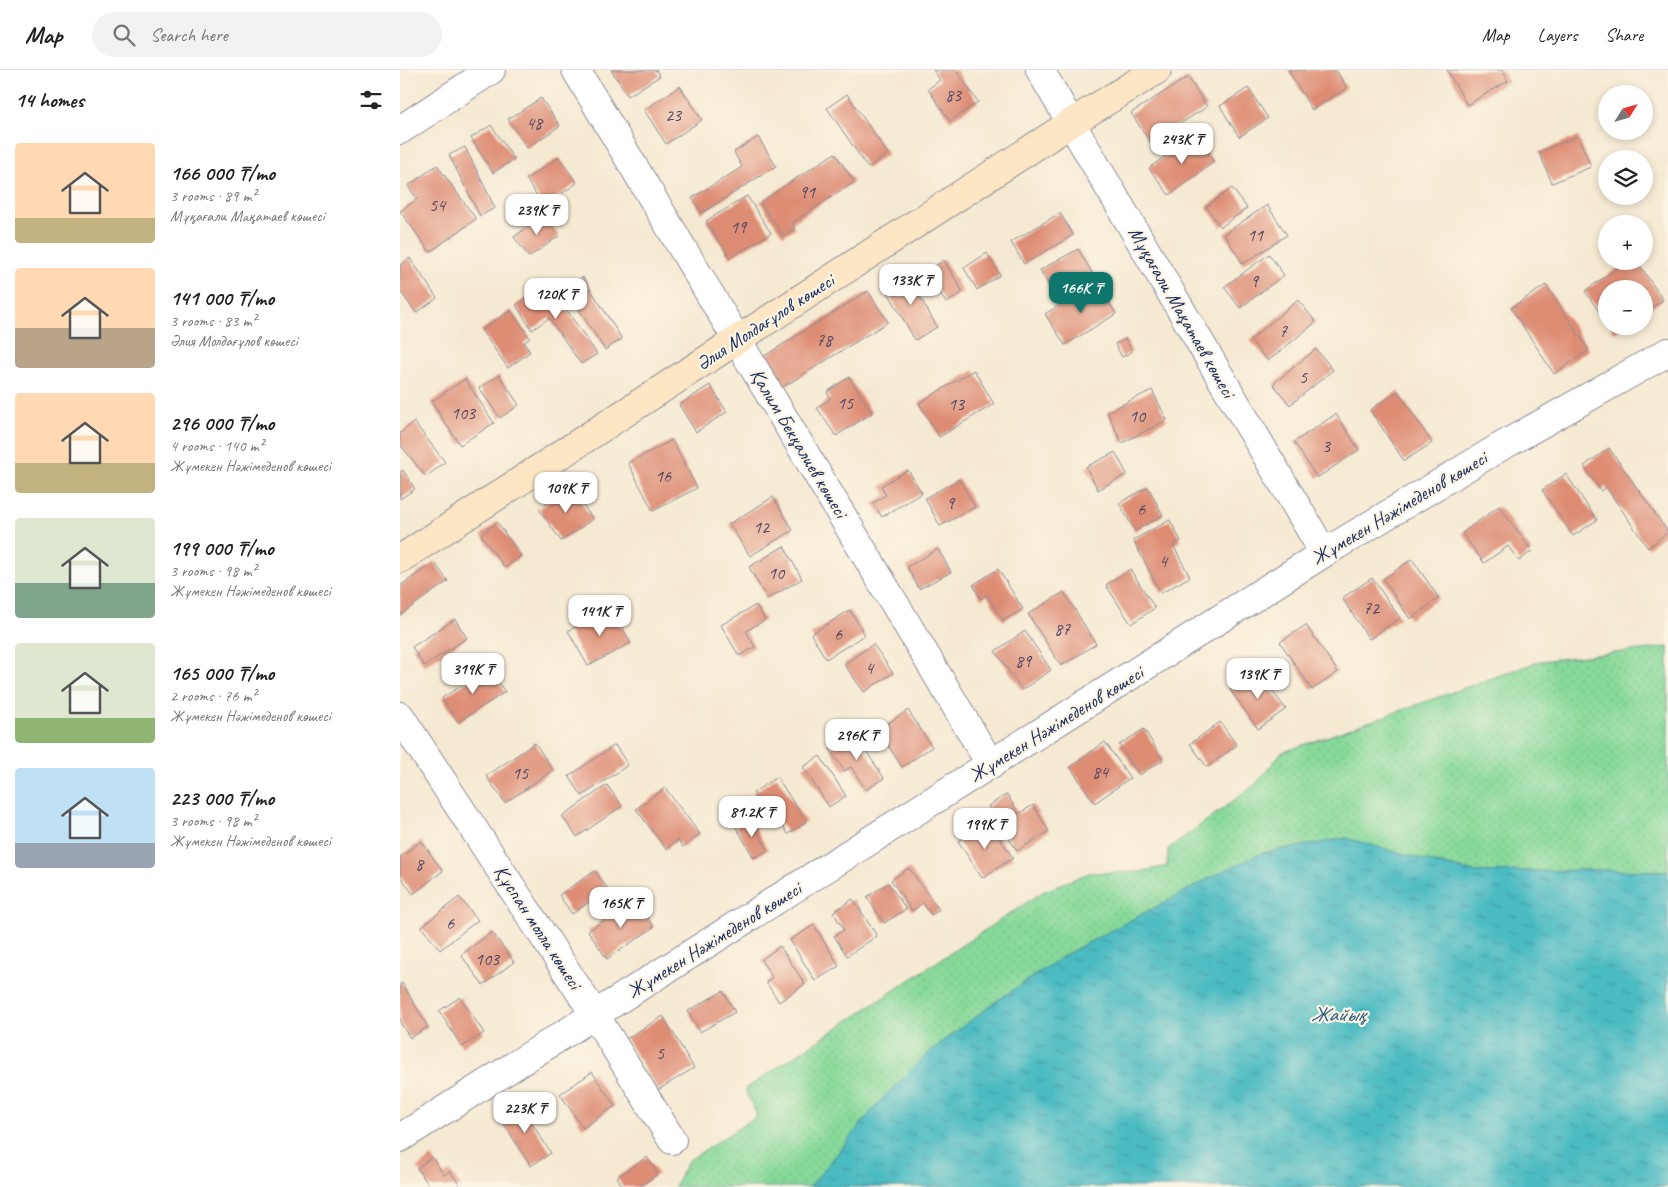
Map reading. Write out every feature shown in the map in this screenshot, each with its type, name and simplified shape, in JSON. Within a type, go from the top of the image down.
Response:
[{"type":"main road","name":"Әлия Молдағұлов көшесі","points":[[400,559],[1071,123],[1157,70]]},
{"type":"street","points":[[400,130],[491,70]]},
{"type":"street","name":"Қалим Бекқалиев көшесі","points":[[576,70],[991,765]]},
{"type":"street","name":"Мұқағали Мақатаев көшесі","points":[[1040,70],[1324,553]]},
{"type":"street","name":"Жұмекен Нәжімеденов көшесі","points":[[400,1138],[1324,553],[1496,450],[1668,352]]},
{"type":"street","name":"Құспан молла көшесі","points":[[400,716],[595,1015],[672,1140]]},
{"type":"green space","points":[[1668,647],[1668,871],[1475,872],[1435,863],[1262,853],[1218,874],[1065,955],[994,1003],[929,1052],[881,1100],[810,1187],[674,1187],[688,1161],[757,1116],[745,1089],[1044,891],[1089,873],[1139,872],[1167,866],[1168,849],[1256,784],[1281,753],[1540,661]]},
{"type":"water","name":"Жайық","points":[[1346,838],[1475,872],[1668,871],[1668,1187],[810,1187],[881,1100],[929,1052],[994,1003],[1065,955],[1218,874],[1262,853]]},
{"type":"building","points":[[611,70],[656,70],[660,76],[628,96]]},
{"type":"building","points":[[933,70],[956,70],[978,102],[950,121],[928,89],[940,80]]},
{"type":"building","points":[[1288,70],[1336,70],[1347,88],[1312,110]]},
{"type":"building","points":[[1447,70],[1502,70],[1508,81],[1467,105]]},
{"type":"building","points":[[1188,77],[1207,107],[1150,142],[1131,113]]},
{"type":"building","points":[[680,86],[702,120],[666,144],[644,110]]},
{"type":"building","points":[[1248,88],[1268,118],[1239,137],[1220,106]]},
{"type":"building","points":[[847,94],[888,154],[868,168],[827,108]]},
{"type":"building","points":[[541,98],[560,126],[527,148],[508,119]]},
{"type":"building","points":[[491,125],[514,159],[493,173],[471,138]]},
{"type":"building","points":[[1194,135],[1214,162],[1169,195],[1149,168]]},
{"type":"building","points":[[1578,136],[1591,167],[1552,183],[1539,152]]},
{"type":"building","points":[[758,137],[776,166],[702,213],[692,198],[742,167],[734,152]]},
{"type":"building","points":[[465,147],[495,208],[480,216],[449,155]]},
{"type":"building","points":[[835,153],[854,182],[792,223],[795,228],[783,236],[760,202]]},
{"type":"building","points":[[559,157],[577,183],[544,206],[526,179]]},
{"type":"building","points":[[437,165],[476,219],[430,252],[400,211],[417,199],[408,186]]},
{"type":"building","points":[[1232,188],[1247,208],[1221,227],[1206,207]]},
{"type":"building","points":[[747,196],[771,233],[730,258],[706,221]]},
{"type":"building","points":[[1267,205],[1287,235],[1243,264],[1224,234]]},
{"type":"building","points":[[1060,213],[1073,235],[1024,264],[1011,242]]},
{"type":"building","points":[[544,215],[559,236],[529,257],[514,237]]},
{"type":"building","points":[[1078,249],[1096,279],[1058,301],[1040,270]]},
{"type":"building","points":[[987,253],[1000,275],[977,290],[964,268]]},
{"type":"building","points":[[1269,254],[1284,275],[1240,308],[1224,287]]},
{"type":"building","points":[[410,258],[437,298],[416,313],[400,291],[400,265]]},
{"type":"building","points":[[944,260],[963,292],[946,303],[927,271]]},
{"type":"building","points":[[1614,270],[1643,270],[1650,280],[1600,280]]},
{"type":"building","points":[[907,273],[937,327],[915,340],[884,285]]},
{"type":"building","points":[[583,277],[622,339],[605,350],[565,288]]},
{"type":"building","points":[[1096,282],[1116,314],[1065,345],[1045,314]]},
{"type":"building","points":[[1598,282],[1598,310],[1585,291]]},
{"type":"building","points":[[548,283],[597,354],[581,364],[549,318],[532,330],[516,305]]},
{"type":"building","points":[[1546,285],[1589,350],[1554,374],[1511,308]]},
{"type":"building","points":[[1653,285],[1663,300],[1653,307]]},
{"type":"building","points":[[868,291],[888,322],[780,389],[761,358]]},
{"type":"building","points":[[1298,300],[1316,322],[1268,361],[1250,340]]},
{"type":"building","points":[[511,310],[530,338],[524,343],[530,352],[508,368],[481,330]]},
{"type":"building","points":[[1126,339],[1132,352],[1122,357],[1115,344]]},
{"type":"building","points":[[1316,349],[1333,370],[1290,405],[1273,384]]},
{"type":"building","points":[[974,370],[994,404],[939,437],[919,403]]},
{"type":"building","points":[[499,375],[519,405],[500,418],[479,388]]},
{"type":"building","points":[[849,377],[872,413],[836,436],[817,408],[830,399],[827,392]]},
{"type":"building","points":[[465,379],[494,423],[460,445],[431,402]]},
{"type":"building","points":[[710,385],[727,412],[696,432],[679,405]]},
{"type":"building","points":[[1152,390],[1167,420],[1122,443],[1107,412]]},
{"type":"building","points":[[1398,391],[1432,443],[1404,461],[1370,410]]},
{"type":"building","points":[[1336,414],[1359,450],[1317,478],[1294,442]]},
{"type":"building","points":[[414,422],[445,462],[426,477],[400,444],[400,433]]},
{"type":"building","points":[[672,440],[697,488],[653,511],[628,463]]},
{"type":"building","points":[[1609,448],[1668,532],[1648,548],[1606,487],[1601,491],[1584,466]]},
{"type":"building","points":[[1115,452],[1127,474],[1098,490],[1086,467]]},
{"type":"building","points":[[403,470],[415,489],[400,499],[400,472]]},
{"type":"building","points":[[908,470],[922,493],[882,517],[873,503],[886,495],[881,486]]},
{"type":"building","points":[[1566,474],[1597,520],[1573,536],[1542,490]]},
{"type":"building","points":[[959,479],[975,507],[940,526],[925,498]]},
{"type":"building","points":[[570,487],[593,519],[561,541],[539,509]]},
{"type":"building","points":[[1148,487],[1163,515],[1135,531],[1119,503]]},
{"type":"building","points":[[773,497],[793,530],[750,556],[729,524]]},
{"type":"building","points":[[1499,506],[1532,551],[1519,561],[1508,546],[1484,563],[1462,533]]},
{"type":"building","points":[[1170,520],[1181,541],[1173,545],[1190,577],[1161,593],[1133,540]]},
{"type":"building","points":[[497,522],[521,556],[505,568],[481,535]]},
{"type":"building","points":[[784,546],[802,579],[767,599],[749,567]]},
{"type":"building","points":[[938,549],[951,572],[919,589],[907,567]]},
{"type":"building","points":[[1412,559],[1439,598],[1410,619],[1383,579]]},
{"type":"building","points":[[434,562],[448,581],[400,615],[400,586]]},
{"type":"building","points":[[998,569],[1023,609],[1003,621],[987,595],[981,599],[973,585]]},
{"type":"building","points":[[1130,569],[1155,608],[1131,624],[1106,585]]},
{"type":"building","points":[[1372,578],[1400,618],[1369,639],[1342,598]]},
{"type":"building","points":[[1064,592],[1096,644],[1061,666],[1028,614]]},
{"type":"building","points":[[756,605],[765,620],[746,631],[755,647],[739,656],[721,625]]},
{"type":"building","points":[[611,607],[631,643],[588,666],[568,631]]},
{"type":"building","points":[[850,610],[865,635],[826,659],[811,634]]},
{"type":"building","points":[[455,619],[467,638],[424,666],[412,647]]},
{"type":"building","points":[[1306,625],[1338,672],[1312,690],[1280,642]]},
{"type":"building","points":[[1025,631],[1051,670],[1022,690],[995,651]]},
{"type":"building","points":[[873,644],[893,673],[864,692],[844,664]]},
{"type":"building","points":[[489,668],[505,692],[458,722],[442,698]]},
{"type":"building","points":[[1257,671],[1286,709],[1258,729],[1230,690]]},
{"type":"building","points":[[908,710],[932,747],[902,767],[878,730]]},
{"type":"building","points":[[1220,722],[1237,745],[1207,767],[1190,744]]},
{"type":"building","points":[[1144,729],[1163,760],[1139,775],[1119,745]]},
{"type":"building","points":[[854,733],[884,778],[866,790],[851,767],[844,771],[830,749]]},
{"type":"building","points":[[1105,742],[1130,778],[1095,803],[1070,767]]},
{"type":"building","points":[[535,743],[553,770],[505,803],[486,776]]},
{"type":"building","points":[[615,745],[628,765],[582,796],[569,776]]},
{"type":"building","points":[[820,756],[846,796],[829,807],[803,767]]},
{"type":"building","points":[[777,777],[806,822],[788,834],[776,816],[771,820],[753,793]]},
{"type":"building","points":[[607,785],[622,806],[577,837],[562,816]]},
{"type":"building","points":[[665,788],[700,834],[683,847],[678,840],[666,849],[636,809]]},
{"type":"building","points":[[1007,794],[1019,814],[1033,805],[1049,831],[1017,851],[988,806]]},
{"type":"building","points":[[750,818],[768,850],[754,858],[736,827]]},
{"type":"building","points":[[988,821],[1013,858],[982,878],[958,841]]},
{"type":"building","points":[[421,841],[443,871],[413,894],[400,876],[400,857]]},
{"type":"building","points":[[909,868],[939,910],[931,915],[923,903],[912,911],[891,880]]},
{"type":"building","points":[[595,871],[608,889],[572,914],[559,895]]},
{"type":"building","points":[[888,883],[906,909],[884,923],[867,897]]},
{"type":"building","points":[[459,897],[478,920],[440,950],[421,927]]},
{"type":"building","points":[[635,899],[654,927],[607,959],[588,931]]},
{"type":"building","points":[[853,899],[877,936],[847,956],[834,936],[844,930],[833,912]]},
{"type":"building","points":[[814,925],[839,966],[815,981],[790,940]]},
{"type":"building","points":[[492,932],[514,962],[483,985],[461,955]]},
{"type":"building","points":[[780,946],[805,984],[779,1002],[766,982],[772,977],[761,960]]},
{"type":"building","points":[[402,983],[428,1027],[410,1038],[400,1022],[400,984]]},
{"type":"building","points":[[723,991],[735,1012],[700,1032],[688,1011]]},
{"type":"building","points":[[460,997],[484,1033],[462,1047],[439,1011]]},
{"type":"building","points":[[663,1016],[694,1068],[658,1090],[626,1039]]},
{"type":"building","points":[[592,1072],[615,1106],[583,1128],[560,1094]]},
{"type":"building","points":[[518,1102],[551,1153],[531,1166],[498,1115]]},
{"type":"building","points":[[432,1157],[444,1175],[450,1171],[461,1187],[430,1187],[417,1168]]},
{"type":"building","points":[[647,1157],[658,1174],[639,1187],[623,1187],[617,1177]]}]
